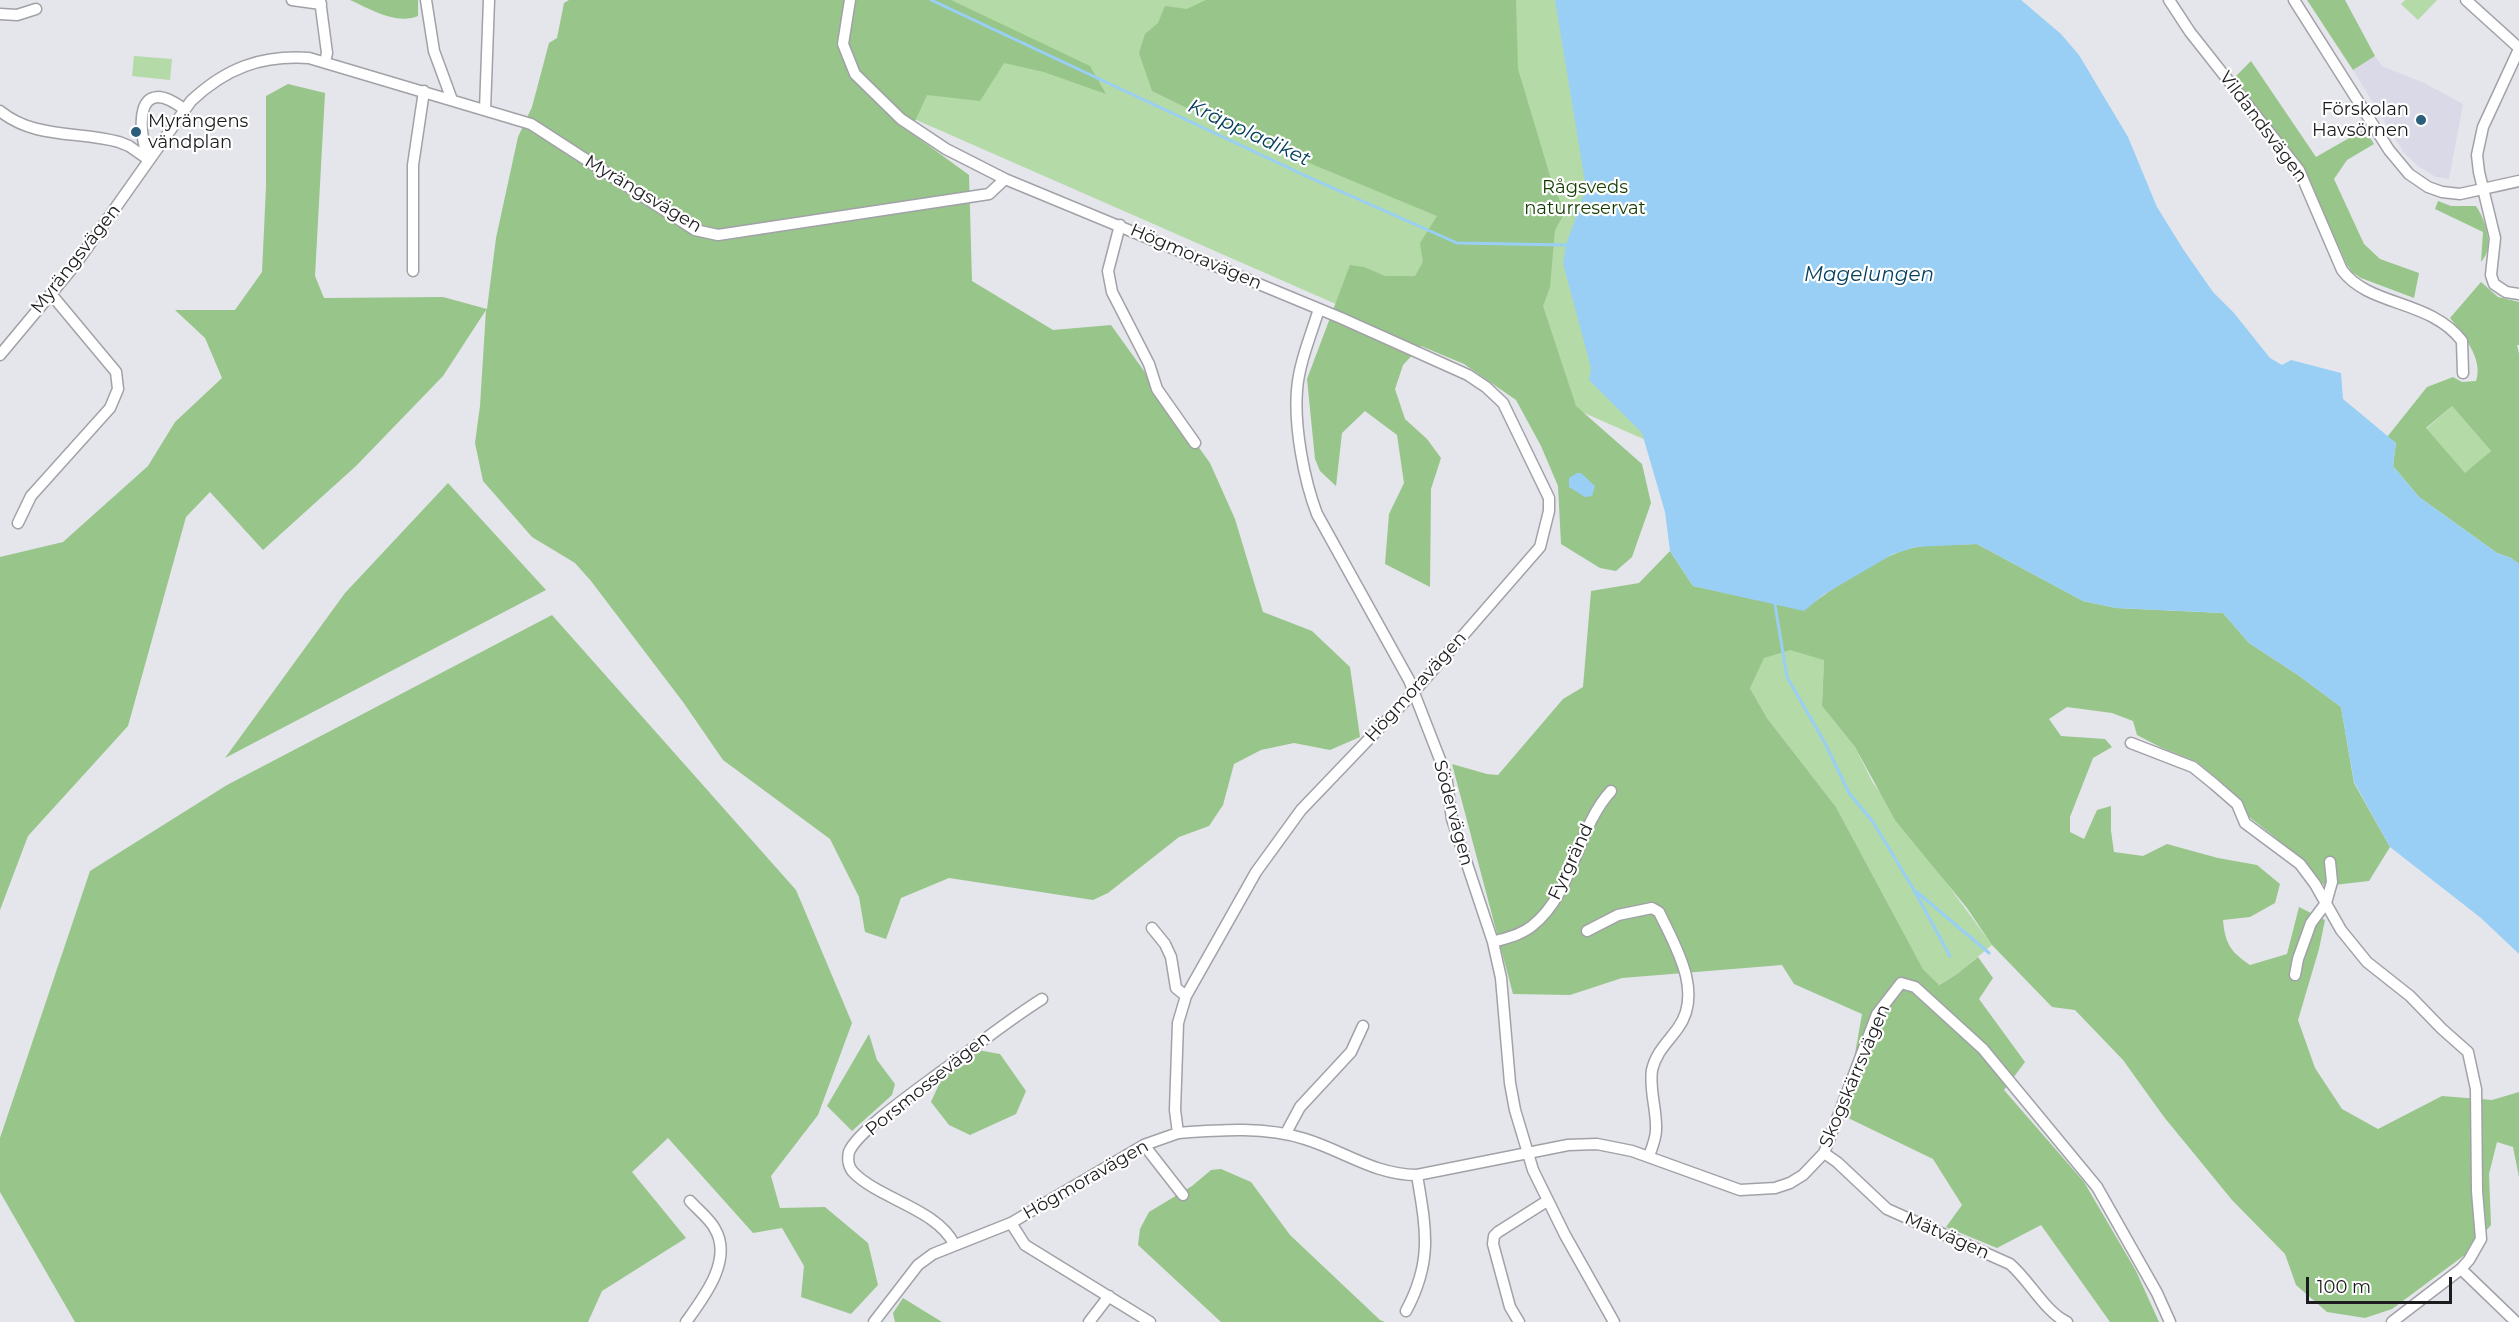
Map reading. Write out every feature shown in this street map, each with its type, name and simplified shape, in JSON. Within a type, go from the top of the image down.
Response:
[{"type":"street","points":[[292,0],[321,2],[327,53],[325,62]]},
{"type":"street","points":[[426,0],[435,51],[452,100]]},
{"type":"street","points":[[485,110],[489,0]]},
{"type":"street","name":"Högmoravägen","points":[[850,0],[843,44],[855,74],[901,119],[946,149],[1005,179],[1120,225],[1461,371],[1486,387],[1503,403],[1549,498],[1549,511],[1540,547],[1413,693],[1301,810],[1256,872],[1186,996],[1176,1034],[1175,1110],[1178,1133],[1144,1145],[1011,1223],[954,1244],[918,1265],[874,1322]]},
{"type":"street","name":"Vildandsvägen","points":[[2169,0],[2190,32],[2299,170],[2347,278],[2367,290],[2422,310],[2445,324],[2462,341],[2463,373]]},
{"type":"street","points":[[2295,0],[2400,165],[2419,182],[2442,192],[2460,194],[2519,181]]},
{"type":"street","points":[[2466,0],[2519,49],[2483,127],[2477,155],[2495,238],[2491,275],[2494,284],[2506,292],[2519,294]]},
{"type":"street","points":[[0,14],[17,15],[36,9]]},
{"type":"street","name":"Myrängsvägen","points":[[0,355],[94,240],[185,110],[209,85],[240,67],[289,57],[325,62],[531,124],[695,230],[718,235],[988,194],[1005,179]]},
{"type":"street","points":[[413,271],[413,165],[424,91]]},
{"type":"street","points":[[149,160],[142,142],[142,108],[146,101],[153,97],[164,97],[171,99],[185,110]]},
{"type":"street","points":[[0,111],[37,130],[119,142],[149,160]]},
{"type":"street","points":[[1120,225],[1108,271],[1112,292],[1134,332],[1157,389],[1195,443]]},
{"type":"street","points":[[18,523],[31,496],[110,408],[118,389],[116,372],[51,294]]},
{"type":"street","name":"Södervägen","points":[[1319,309],[1296,392],[1303,462],[1310,494],[1317,514],[1409,680],[1446,775],[1452,819],[1493,942],[1503,989],[1510,1083],[1515,1110],[1533,1170],[1547,1201],[1614,1322]]},
{"type":"street","points":[[2131,743],[2193,767],[2237,804],[2245,823],[2300,864],[2341,930],[2367,962],[2410,996],[2468,1052],[2476,1089],[2477,1191],[2481,1239],[2461,1269],[2392,1322]]},
{"type":"street","name":"Fyrgränd","points":[[1493,942],[1522,932],[1532,926],[1547,910],[1557,896],[1597,806],[1611,791]]},
{"type":"street","points":[[2295,975],[2298,958],[2312,923],[2326,903],[2332,882],[2330,862]]},
{"type":"street","points":[[1587,931],[1618,915],[1652,908],[1659,912],[1688,978],[1686,1012],[1679,1027],[1659,1052],[1652,1071],[1656,1128],[1649,1156]]},
{"type":"street","points":[[1152,928],[1165,944],[1171,957],[1176,988],[1186,996]]},
{"type":"street","name":"Skogskärrsvägen","points":[[1178,1133],[1260,1131],[1286,1133],[1307,1139],[1386,1172],[1417,1176],[1528,1152],[1568,1145],[1597,1144],[1649,1156],[1740,1190],[1775,1188],[1803,1175],[1824,1153],[1877,1014],[1901,982],[1915,987],[1983,1049],[2097,1187],[2157,1293],[2169,1322]]},
{"type":"street","name":"Porsmossevägen","points":[[954,1244],[950,1236],[937,1225],[877,1190],[853,1172],[848,1164],[850,1151],[897,1104],[996,1029],[1042,999]]},
{"type":"street","points":[[1286,1133],[1300,1107],[1351,1052],[1363,1026]]},
{"type":"street","points":[[1144,1145],[1183,1195]]},
{"type":"street","name":"Mätvägen","points":[[1824,1153],[1837,1162],[1887,1209],[2010,1264],[2024,1276],[2048,1308],[2067,1322]]},
{"type":"street","points":[[1406,1311],[1420,1281],[1426,1241],[1417,1176]]},
{"type":"street","points":[[686,1322],[711,1280],[720,1260],[722,1248],[715,1228],[690,1201]]},
{"type":"street","points":[[1519,1322],[1510,1307],[1494,1236],[1547,1201]]},
{"type":"street","points":[[1011,1223],[1025,1245],[1150,1322]]},
{"type":"street","points":[[2461,1269],[2516,1322]]},
{"type":"street","points":[[1089,1322],[1109,1296]]},
{"type":"shaded area","name":"Förskolan Havsörnen","points":[[2375,56],[2382,66],[2426,84],[2463,104],[2449,179],[2436,177],[2418,166],[2404,153],[2353,70]]},
{"type":"green space","points":[[350,0],[418,0],[418,16],[401,19],[392,17]]},
{"type":"green space","points":[[569,0],[951,0],[1090,66],[1106,94],[1044,72],[1004,63],[980,101],[927,95],[910,132],[969,175],[972,281],[1053,330],[1111,325],[1210,463],[1235,519],[1263,612],[1312,631],[1350,667],[1360,737],[1330,750],[1294,743],[1261,750],[1234,764],[1223,805],[1209,826],[1179,837],[1108,893],[1093,900],[949,878],[901,898],[886,939],[865,932],[859,897],[830,839],[723,760],[683,702],[591,581],[575,563],[532,537],[483,481],[475,443],[480,406],[486,310],[443,376],[356,466],[263,550],[210,492],[186,517],[128,726],[28,836],[0,910],[0,557],[63,542],[148,466],[175,422],[222,378],[205,338],[175,310],[235,310],[262,272],[266,187],[266,96],[288,84],[325,93],[315,276],[324,298],[443,297],[487,309],[496,238],[518,137],[532,107],[549,43],[557,38],[564,3]]},
{"type":"green space","name":"Rågsveds naturreservat","points":[[643,0],[1741,0],[1664,448]]},
{"type":"green space","points":[[1206,0],[1516,0],[1518,69],[1553,186],[1565,212],[1555,230],[1550,287],[1543,306],[1576,406],[1642,464],[1651,503],[1632,557],[1616,571],[1600,568],[1561,544],[1558,486],[1541,446],[1516,400],[1464,364],[1421,346],[1403,365],[1395,389],[1405,419],[1427,439],[1441,458],[1431,489],[1430,587],[1385,564],[1389,514],[1404,483],[1397,435],[1365,411],[1342,433],[1336,486],[1320,471],[1315,459],[1307,379],[1350,265],[1364,267],[1385,276],[1415,276],[1423,262],[1420,243],[1437,216],[1244,136],[1152,91],[1139,53],[1145,34],[1158,23],[1165,6],[1187,9]]},
{"type":"green space","points":[[2307,0],[2345,0],[2375,56],[2353,70]]},
{"type":"green space","points":[[2405,0],[2437,0],[2418,20],[2401,4]]},
{"type":"green space","points":[[134,56],[172,59],[170,80],[132,76]]},
{"type":"green space","points":[[2251,61],[2316,157],[2365,129],[2374,144],[2347,160],[2334,179],[2364,244],[2380,259],[2419,273],[2414,298],[2361,278],[2347,265],[2302,166],[2234,78]]},
{"type":"green space","points":[[2438,201],[2451,206],[2476,206],[2488,234],[2488,249],[2481,262],[2483,232],[2435,209]]},
{"type":"green space","points":[[2481,282],[2498,297],[2519,302],[2519,345],[2517,345],[2519,354],[2519,564],[2497,553],[2419,497],[2393,466],[2396,443],[2387,437],[2427,387],[2453,377],[2462,382],[2476,381],[2478,373],[2475,356],[2466,339],[2450,318]],"holes":[[[2452,406],[2491,451],[2465,473],[2426,428]]]},
{"type":"green space","points":[[2452,406],[2491,451],[2465,474],[2426,429]]},
{"type":"green space","points":[[448,483],[546,590],[225,758],[345,593]]},
{"type":"green space","points":[[1977,544],[2083,601],[2116,608],[2223,613],[2249,643],[2341,707],[2354,783],[2390,847],[2369,881],[2325,886],[2276,838],[2248,816],[2226,786],[2197,762],[2137,735],[2133,721],[2112,713],[2067,707],[2049,719],[2061,736],[2105,739],[2112,747],[2093,758],[2070,817],[2070,832],[2084,839],[2097,810],[2111,806],[2114,852],[2143,856],[2167,844],[2218,858],[2257,865],[2280,884],[2275,903],[2250,917],[2223,920],[2225,935],[2230,947],[2243,960],[2250,965],[2287,954],[2299,907],[2325,920],[2298,1020],[2315,1068],[2342,1109],[2378,1129],[2442,1096],[2492,1100],[2519,1092],[2519,1177],[2513,1147],[2497,1142],[2489,1174],[2491,1225],[2466,1254],[2392,1309],[2365,1318],[2327,1312],[2296,1285],[2285,1254],[2232,1200],[2164,1117],[2123,1060],[2075,1010],[2052,1007],[1992,945],[1967,908],[1895,820],[1855,747],[1822,706],[1824,660],[1790,650],[1764,658],[1750,688],[1767,718],[1836,807],[1923,969],[1939,985],[1978,957],[1993,978],[1979,999],[2025,1062],[2004,1090],[2084,1182],[2136,1271],[2159,1322],[2110,1322],[2041,1225],[1997,1248],[1946,1227],[1962,1205],[1933,1159],[1844,1116],[1862,1014],[1794,984],[1782,965],[1622,978],[1570,995],[1513,994],[1452,764],[1498,775],[1563,699],[1583,687],[1591,591],[1639,583],[1670,551],[1693,586],[1804,610],[1858,573],[1904,550],[1924,546]]},
{"type":"green space","points":[[1693,586],[1804,611],[1824,660],[1822,706],[1855,747],[1873,783],[1992,945],[1957,974],[1938,985],[1923,969],[1836,807],[1767,718]]},
{"type":"green space","points":[[552,615],[796,890],[852,1023],[818,1115],[771,1176],[780,1208],[825,1207],[868,1243],[878,1285],[851,1314],[801,1297],[804,1266],[782,1228],[753,1233],[668,1138],[632,1172],[686,1238],[602,1291],[588,1322],[75,1322],[0,1192],[0,1138],[90,871],[227,785]]},
{"type":"green space","points":[[869,1034],[877,1060],[895,1084],[892,1095],[852,1131],[827,1106]]},
{"type":"green space","points":[[972,1049],[1000,1054],[1026,1091],[1016,1114],[970,1135],[949,1125],[931,1102],[940,1082]]},
{"type":"green space","points":[[1221,1169],[1251,1182],[1290,1235],[1380,1320],[1385,1322],[1221,1322],[1138,1245],[1140,1229],[1149,1212],[1192,1186],[1211,1170]]},
{"type":"green space","points":[[903,1298],[942,1322],[895,1322],[893,1313]]},
{"type":"water","name":"Magelungen","points":[[1555,0],[2021,0],[2061,34],[2079,55],[2128,137],[2157,207],[2183,249],[2213,292],[2234,313],[2270,358],[2282,365],[2291,360],[2341,373],[2343,399],[2396,443],[2393,466],[2419,497],[2497,553],[2519,564],[2519,954],[2481,918],[2390,847],[2354,782],[2341,707],[2249,643],[2223,613],[2116,608],[2083,601],[1977,544],[1916,547],[1893,554],[1823,595],[1804,611],[1693,586],[1670,551],[1665,512],[1642,433],[1589,380],[1591,368],[1563,263],[1566,245],[1586,188]]},
{"type":"water","points":[[1581,473],[1595,486],[1592,496],[1585,497],[1569,487],[1569,478]]},
{"type":"waterway","name":"Kräppladiket","points":[[931,0],[1306,176],[1457,243],[1566,245]]},
{"type":"waterway","points":[[1775,605],[1787,677],[1825,743],[1849,793],[1873,822],[1950,956]]},
{"type":"waterway","points":[[1917,892],[1989,953]]},
{"type":"place","name":"Förskolan Havsörnen","points":[[2421,120]]},
{"type":"place","name":"Myrängens vändplan","points":[[136,132]]}]
